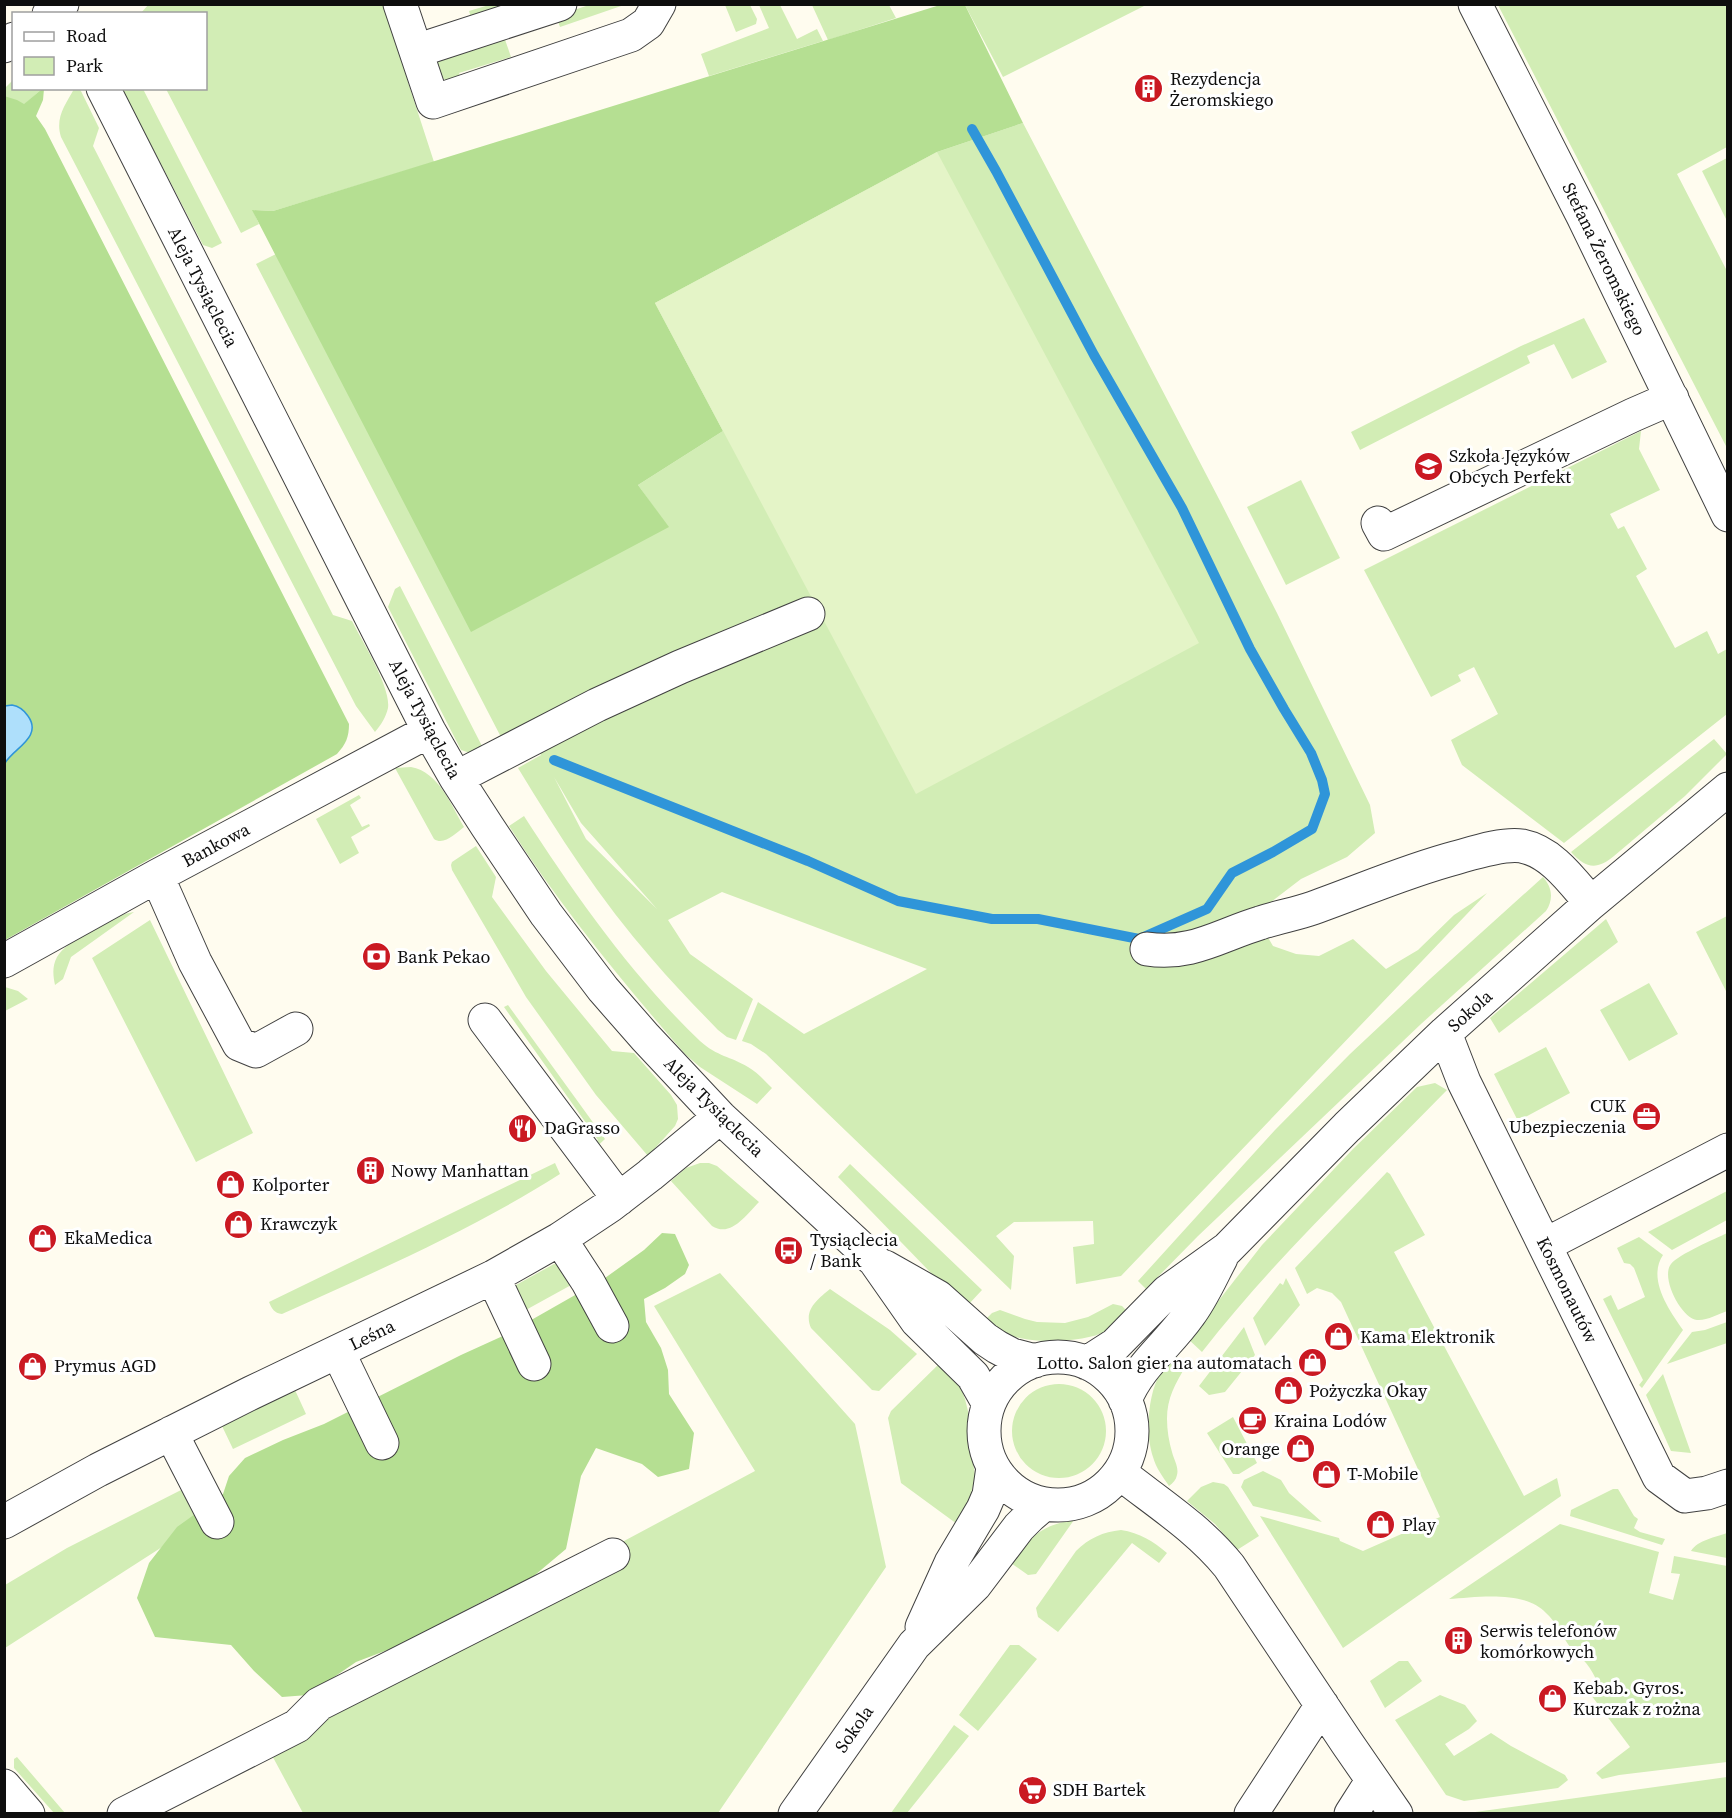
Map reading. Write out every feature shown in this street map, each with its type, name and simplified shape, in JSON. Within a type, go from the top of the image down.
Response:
[{"type":"street","points":[[400,4],[416,51],[427,110],[631,35],[648,23],[659,4]]},
{"type":"street","points":[[416,51],[560,4]]},
{"type":"street","name":"Stefana Żeromskiego","points":[[1475,4],[1583,216],[1728,515]]},
{"type":"street","name":"Aleja Tysiąclecia","points":[[104,90],[429,731],[456,778],[540,905],[603,989],[720,1117],[875,1261],[917,1321],[973,1376],[989,1404]]},
{"type":"street","points":[[1378,523],[1383,534],[1672,398]]},
{"type":"street","points":[[456,778],[597,705],[680,667],[808,614]]},
{"type":"street","name":"Bankowa","points":[[11,958],[157,876],[429,731]]},
{"type":"street","name":"Sokola","points":[[1087,1363],[1115,1345],[1167,1292],[1227,1249],[1347,1127],[1445,1033],[1591,903],[1728,789]]},
{"type":"street","points":[[1147,949],[1164,952],[1191,948],[1258,923],[1312,908],[1422,866],[1476,852],[1511,846],[1523,846],[1553,860],[1591,903]]},
{"type":"street","points":[[157,876],[195,962],[239,1044],[256,1051],[296,1029]]},
{"type":"street","points":[[485,1020],[619,1199]]},
{"type":"street","name":"Kosmonautów","points":[[1445,1033],[1464,1082],[1659,1477],[1684,1496],[1707,1493],[1728,1486]]},
{"type":"street","name":"Leśna","points":[[4,1522],[171,1433],[493,1277],[560,1239],[619,1199],[720,1117]]},
{"type":"street","points":[[1545,1245],[1728,1150]]},
{"type":"street","points":[[560,1239],[588,1282],[612,1326]]},
{"type":"street","name":"Sokola","points":[[1125,1400],[1134,1379],[1190,1314],[1227,1249]]},
{"type":"street","name":"Aleja Tysiąclecia","points":[[875,1261],[938,1297],[997,1347],[1035,1361]]},
{"type":"street","points":[[493,1277],[534,1364]]},
{"type":"street","points":[[338,1352],[382,1443]]},
{"type":"street","points":[[1056,1357],[1077,1359],[1087,1363],[1114,1382],[1125,1400],[1131,1421],[1132,1443],[1120,1473],[1105,1489],[1087,1500],[1065,1505],[1044,1504],[1024,1497],[1006,1484],[993,1467],[984,1436],[989,1404],[1006,1377],[1035,1361],[1056,1357]]},
{"type":"street","points":[[171,1433],[217,1522]]},
{"type":"street","name":"Sokola","points":[[914,1645],[951,1563],[983,1509],[989,1495],[993,1467]]},
{"type":"street","points":[[1120,1473],[1195,1530],[1229,1566],[1396,1814]]},
{"type":"street","name":"Sokola","points":[[795,1814],[914,1645],[975,1585],[1019,1527],[1044,1504]]},
{"type":"street","points":[[124,1814],[297,1726],[319,1704],[613,1555]]},
{"type":"street","points":[[1251,1814],[1322,1705]]},
{"type":"street","points":[[1351,1814],[1372,1781]]},
{"type":"street","points":[[4,1786],[28,1814]]},
{"type":"green space","points":[[149,4],[387,5],[407,69],[408,82],[434,162],[273,211],[253,210],[259,224],[241,233],[167,90],[207,90],[207,12],[142,12]]},
{"type":"green space","points":[[489,5],[535,5],[473,25],[469,11]]},
{"type":"green space","points":[[589,5],[624,5],[560,27],[556,16]]},
{"type":"green space","points":[[725,5],[750,5],[757,19],[756,24],[736,32]]},
{"type":"green space","points":[[759,5],[780,5],[797,39],[817,29],[823,41],[709,76],[701,54],[769,28]]},
{"type":"green space","points":[[812,5],[889,5],[896,18],[828,40]]},
{"type":"green space","points":[[940,5],[965,5],[1023,123],[937,152],[655,303],[723,431],[638,485],[669,527],[471,632],[252,210],[273,211]]},
{"type":"green space","points":[[965,5],[1146,5],[1003,77]]},
{"type":"green space","points":[[1498,5],[1727,5],[1727,147],[1677,174],[1727,271],[1727,448]]},
{"type":"green space","points":[[502,31],[511,57],[459,73],[462,82],[447,80],[440,75],[437,60]]},
{"type":"green space","points":[[12,81],[12,90],[41,90],[5,121],[5,88]]},
{"type":"green space","points":[[44,90],[43,100],[36,116],[45,129],[349,724],[349,729],[343,747],[337,754],[5,940],[4,96],[24,104]]},
{"type":"green space","points":[[73,90],[80,90],[99,128],[93,146],[333,615],[352,621],[375,664],[385,688],[388,708],[375,732],[356,706],[61,137],[59,124],[64,106]]},
{"type":"green space","points":[[123,90],[144,90],[222,243],[212,248],[203,245]]},
{"type":"green space","points":[[1023,123],[1219,499],[1370,805],[1375,833],[1347,857],[1301,879],[1258,912],[1264,931],[1273,946],[1296,954],[1319,956],[1353,939],[1386,969],[1418,950],[1454,915],[1487,893],[1121,1276],[1076,1284],[1073,1247],[1094,1244],[1093,1221],[1014,1222],[996,1236],[1014,1256],[1011,1290],[766,1054],[742,1041],[758,1002],[804,1034],[927,969],[722,892],[668,920],[690,954],[753,999],[736,1040],[718,1030],[633,937],[581,867],[518,768],[541,755],[525,727],[502,739],[256,264],[284,250],[668,527],[638,485],[723,431],[655,303],[937,152]],"holes":[[[554,777],[581,823],[657,909],[586,839]]]},
{"type":"green space","points":[[937,152],[1199,643],[916,794],[655,303]]},
{"type":"green space","points":[[1727,158],[1728,160],[1727,221],[1702,171]]},
{"type":"green space","points":[[1584,318],[1607,362],[1572,379],[1554,344],[1527,356],[1530,363],[1360,450],[1351,432],[1521,346]]},
{"type":"green space","points":[[1641,431],[1639,449],[1660,490],[1610,514],[1618,529],[1624,526],[1647,569],[1636,576],[1675,648],[1707,631],[1718,654],[1727,649],[1727,714],[1564,843],[1462,765],[1451,740],[1498,714],[1474,667],[1458,675],[1461,681],[1431,697],[1364,570]]},
{"type":"green space","points":[[1301,480],[1340,558],[1286,585],[1247,507]]},
{"type":"green space","points":[[400,586],[482,746],[470,753],[461,750],[388,607],[395,589]]},
{"type":"green space","points":[[1714,739],[1727,754],[1685,796],[1608,861],[1592,866],[1576,858],[1571,852]]},
{"type":"green space","points":[[411,767],[421,770],[437,782],[464,827],[450,838],[442,841],[434,839],[395,768]]},
{"type":"green space","points":[[359,795],[361,798],[350,805],[362,827],[369,824],[370,826],[351,837],[359,853],[340,864],[316,819]]},
{"type":"green space","points":[[524,816],[606,934],[651,990],[706,1046],[742,1063],[772,1088],[757,1104],[700,1067],[685,1054],[615,971],[571,915],[509,826]]},
{"type":"green space","points":[[476,846],[496,877],[492,897],[546,971],[612,1051],[634,1053],[677,1105],[678,1119],[675,1126],[648,1156],[596,1095],[526,997],[452,870],[452,862]]},
{"type":"green space","points":[[1543,877],[1551,893],[1546,911],[1421,1024],[1198,1236],[1146,1289],[1138,1281],[1275,1130],[1350,1054]]},
{"type":"green space","points":[[134,912],[71,957],[63,979],[55,985],[54,964],[62,951],[92,929]]},
{"type":"green space","points":[[1727,916],[1727,993],[1696,932]]},
{"type":"green space","points":[[1606,919],[1618,942],[1499,1033],[1490,1018]]},
{"type":"green space","points":[[150,920],[253,1133],[196,1162],[92,958]]},
{"type":"green space","points":[[1649,983],[1678,1034],[1629,1061],[1600,1010]]},
{"type":"green space","points":[[5,987],[18,991],[28,999],[5,1011]]},
{"type":"green space","points":[[508,1005],[605,1139],[590,1153],[586,1147],[598,1140],[504,1007]]},
{"type":"green space","points":[[1546,1047],[1570,1093],[1518,1121],[1494,1074]]},
{"type":"green space","points":[[1435,1083],[1447,1090],[1259,1283],[1202,1352],[1187,1338],[1262,1245],[1353,1149],[1417,1087]]},
{"type":"green space","points":[[555,1163],[560,1174],[459,1231],[282,1314],[275,1312],[271,1307],[269,1302]]},
{"type":"green space","points":[[700,1163],[717,1166],[759,1202],[732,1227],[719,1229],[712,1226],[671,1181],[686,1168]]},
{"type":"green space","points":[[850,1164],[982,1290],[968,1305],[931,1273],[838,1177]]},
{"type":"green space","points":[[1387,1172],[1425,1235],[1394,1252],[1524,1496],[1557,1478],[1561,1496],[1343,1648],[1260,1516],[1339,1538],[1340,1541],[1363,1551],[1440,1517],[1341,1302],[1332,1293],[1317,1288],[1307,1294],[1295,1268]]},
{"type":"green space","points":[[1727,1191],[1727,1220],[1672,1250],[1648,1232]]},
{"type":"green space","points":[[662,1233],[675,1234],[689,1265],[685,1274],[644,1299],[646,1322],[661,1348],[668,1370],[669,1394],[694,1433],[689,1469],[658,1477],[642,1464],[596,1448],[581,1476],[566,1549],[529,1580],[493,1596],[398,1646],[356,1662],[308,1695],[282,1697],[231,1645],[155,1637],[137,1598],[149,1563],[177,1527],[223,1494],[229,1476],[245,1458],[324,1424],[505,1335],[605,1278],[644,1250]]},
{"type":"green space","points":[[1727,1233],[1727,1311],[1704,1319],[1691,1318],[1674,1297],[1668,1279],[1668,1270],[1675,1260],[1689,1251]]},
{"type":"green space","points":[[1639,1237],[1663,1255],[1657,1274],[1659,1284],[1666,1304],[1683,1330],[1642,1388],[1639,1385],[1643,1380],[1603,1299],[1611,1295],[1618,1310],[1645,1297],[1634,1268],[1624,1263],[1617,1248]]},
{"type":"green space","points":[[554,1264],[562,1266],[573,1284],[524,1311],[514,1292],[516,1285]]},
{"type":"green space","points":[[720,1273],[855,1424],[886,1567],[718,1813],[303,1813],[261,1735],[755,1471],[654,1306]]},
{"type":"green space","points":[[1286,1278],[1300,1305],[1265,1346],[1253,1318],[1280,1283],[1283,1285]]},
{"type":"green space","points":[[830,1289],[890,1330],[917,1354],[879,1391],[872,1390],[811,1328],[810,1310]]},
{"type":"green space","points":[[1113,1304],[1122,1306],[1129,1313],[1106,1331],[1072,1340],[1044,1341],[1019,1338],[996,1328],[985,1320],[992,1313],[1000,1310],[1037,1322],[1065,1323],[1088,1317]]},
{"type":"green space","points":[[1727,1322],[1727,1343],[1667,1364],[1692,1332]]},
{"type":"green space","points":[[1244,1327],[1255,1355],[1225,1392],[1209,1395],[1199,1386]]},
{"type":"green space","points":[[1174,1354],[1186,1366],[1172,1391],[1167,1411],[1168,1436],[1177,1466],[1177,1477],[1169,1486],[1154,1461],[1149,1437],[1149,1414],[1156,1382]]},
{"type":"green space","points":[[942,1361],[960,1385],[965,1399],[975,1475],[970,1500],[957,1524],[901,1483],[888,1418],[891,1411]]},
{"type":"green space","points":[[1663,1374],[1691,1453],[1671,1451],[1646,1395]]},
{"type":"green space","points":[[1059,1384],[1077,1388],[1092,1398],[1102,1413],[1106,1431],[1102,1449],[1092,1464],[1077,1474],[1059,1478],[1041,1474],[1026,1464],[1016,1449],[1012,1431],[1016,1413],[1026,1398],[1041,1388]]},
{"type":"green space","points":[[295,1390],[306,1414],[233,1449],[222,1426]]},
{"type":"green space","points":[[1233,1417],[1257,1463],[1239,1474],[1233,1474],[1207,1433]]},
{"type":"green space","points":[[1263,1471],[1281,1480],[1289,1493],[1322,1522],[1253,1506],[1241,1487],[1244,1480]]},
{"type":"green space","points":[[1213,1482],[1228,1487],[1259,1536],[1237,1550],[1215,1524],[1187,1501],[1201,1487]]},
{"type":"green space","points":[[185,1488],[201,1522],[5,1648],[5,1585],[67,1548]]},
{"type":"green space","points":[[1613,1489],[1618,1489],[1638,1519],[1634,1528],[1665,1539],[1662,1545],[1570,1516],[1571,1510]]},
{"type":"green space","points":[[1074,1520],[1036,1574],[1028,1575],[1008,1561],[1030,1539],[1044,1529]]},
{"type":"green space","points":[[1560,1524],[1659,1552],[1649,1593],[1673,1600],[1680,1574],[1671,1573],[1674,1556],[1727,1566],[1727,1762],[1602,1779],[1596,1773],[1630,1747],[1588,1691],[1598,1683],[1591,1670],[1570,1647],[1550,1617],[1537,1606],[1513,1598],[1486,1596],[1449,1599]]},
{"type":"green space","points":[[1121,1530],[1146,1538],[1167,1553],[1159,1563],[1132,1543],[1058,1632],[1038,1617],[1036,1608],[1076,1551],[1097,1536]]},
{"type":"green space","points":[[1727,1533],[1727,1558],[1691,1551],[1703,1542]]},
{"type":"green space","points":[[1010,1645],[1019,1645],[1037,1659],[978,1731],[959,1715]]},
{"type":"green space","points":[[1399,1661],[1408,1661],[1422,1681],[1385,1708],[1370,1681]]},
{"type":"green space","points":[[1440,1695],[1465,1705],[1477,1721],[1469,1729],[1445,1744],[1454,1756],[1491,1733],[1565,1775],[1568,1780],[1558,1788],[1464,1801],[1446,1795],[1395,1720]]},
{"type":"green space","points":[[954,1725],[969,1736],[907,1813],[891,1813]]},
{"type":"green space","points":[[17,1757],[65,1813],[54,1813],[14,1768],[14,1759]]},
{"type":"green space","points":[[1727,1777],[1727,1813],[1468,1813]]},
{"type":"water","points":[[12,705],[26,714],[32,723],[32,730],[26,742],[5,763],[5,706]]},
{"type":"waterway","points":[[554,760],[808,861],[898,901],[992,919],[1038,919],[1139,939],[1207,909],[1232,873],[1312,829],[1325,794],[1311,753],[1250,649],[1182,508],[1094,355],[972,129]]},
{"type":"place","name":"Rezydencja Żeromskiego","points":[[1149,89]]},
{"type":"place","name":"Szkoła Języków Obcych Perfekt","points":[[1428,466]]},
{"type":"place","name":"Bank Pekao","points":[[376,957]]},
{"type":"place","name":"CUK Ubezpieczenia","points":[[1647,1116]]},
{"type":"place","name":"DaGrasso","points":[[523,1128]]},
{"type":"place","name":"Nowy Manhattan","points":[[370,1171]]},
{"type":"place","name":"Kolporter","points":[[231,1185]]},
{"type":"place","name":"Krawczyk","points":[[239,1224]]},
{"type":"place","name":"EkaMedica","points":[[43,1238]]},
{"type":"place","name":"Tysiąclecia / Bank","points":[[789,1250]]},
{"type":"place","name":"Kama Elektronik","points":[[1339,1337]]},
{"type":"place","name":"Lotto. Salon gier na automatach","points":[[1313,1363]]},
{"type":"place","name":"Prymus AGD","points":[[33,1366]]},
{"type":"place","name":"Pożyczka Okay","points":[[1288,1391]]},
{"type":"place","name":"Kraina Lodów","points":[[1253,1421]]},
{"type":"place","name":"Orange","points":[[1301,1449]]},
{"type":"place","name":"T-Mobile","points":[[1326,1474]]},
{"type":"place","name":"Play","points":[[1381,1525]]},
{"type":"place","name":"Serwis telefonów komórkowych","points":[[1459,1641]]},
{"type":"place","name":"Kebab. Gyros. Kurczak z rożna","points":[[1552,1698]]},
{"type":"place","name":"SDH Bartek","points":[[1032,1790]]}]
